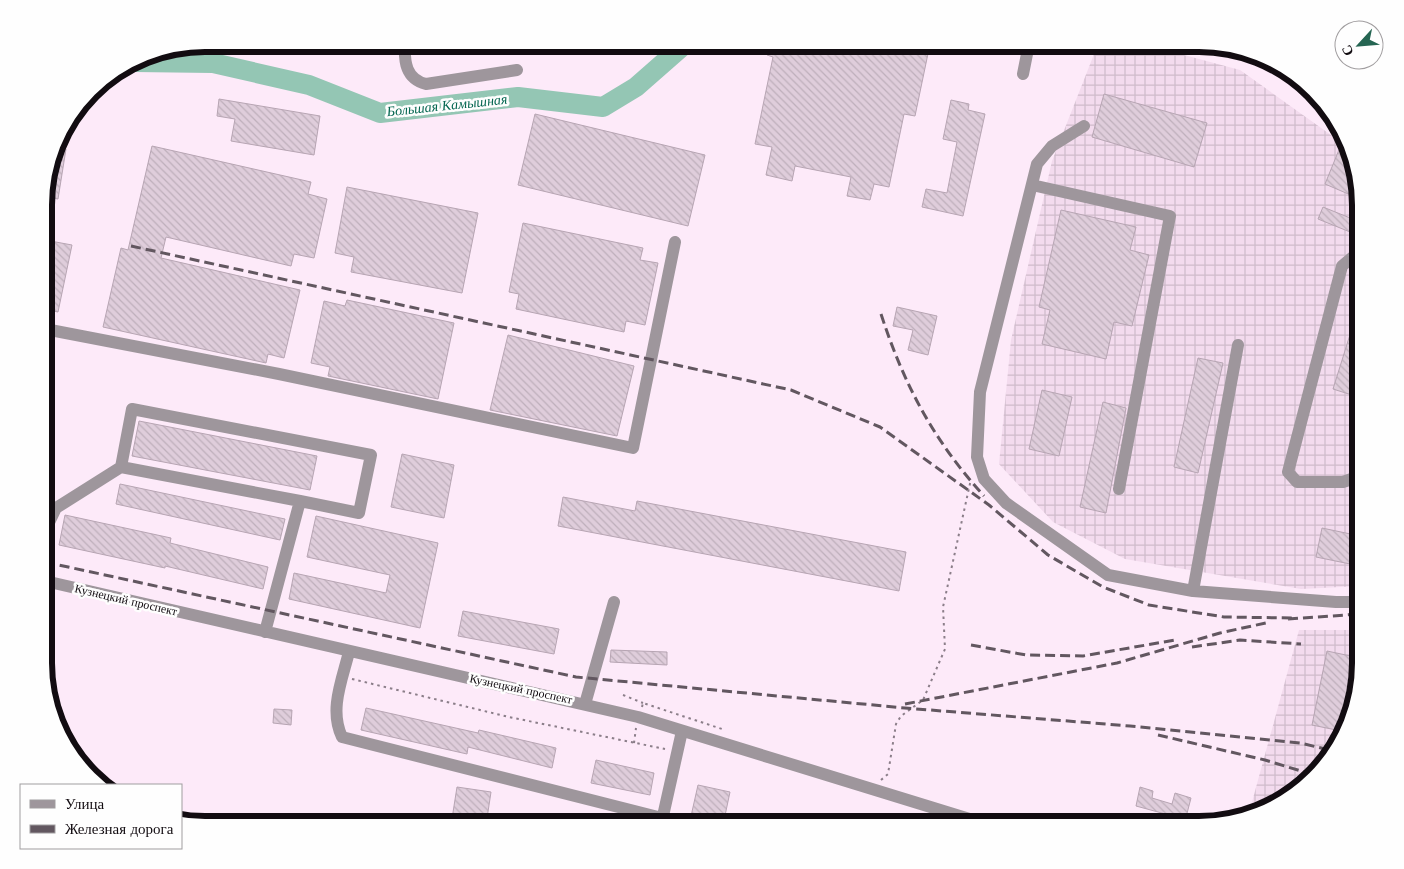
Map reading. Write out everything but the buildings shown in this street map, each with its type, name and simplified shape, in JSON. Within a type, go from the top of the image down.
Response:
[{"type":"street","points":[[1024,74],[1028,52]]},
{"type":"street","points":[[404,53],[404,60],[410,75],[417,82],[426,84],[517,70]]},
{"type":"street","points":[[1084,126],[1052,146],[1037,164],[980,392],[977,457],[984,479],[1006,503],[1108,575],[1193,591],[1351,602]]},
{"type":"street","points":[[1032,185],[1170,216],[1119,489]]},
{"type":"street","points":[[52,330],[279,374],[633,448],[676,242]]},
{"type":"street","points":[[1351,258],[1342,266],[1288,472],[1297,482],[1343,482],[1351,479]]},
{"type":"street","points":[[1193,591],[1238,345]]},
{"type":"street","points":[[52,514],[56,508],[121,466],[360,513],[371,455],[132,409],[121,466]]},
{"type":"street","points":[[265,632],[300,501]]},
{"type":"street","name":"Кузнецкий проспект","points":[[52,583],[638,717],[960,816]]},
{"type":"street","points":[[586,704],[614,602]]},
{"type":"street","points":[[349,652],[335,709],[336,724],[342,737],[638,816]]},
{"type":"street","points":[[662,816],[682,730]]},
{"type":"path","points":[[880,780],[888,774],[896,724],[901,716],[923,700],[945,649],[942,606],[967,489],[977,457]]},
{"type":"path","points":[[343,677],[509,717],[677,752]]},
{"type":"path","points":[[623,695],[725,730]]},
{"type":"path","points":[[634,743],[638,717],[643,703]]},
{"type":"shaded area","points":[[1095,52],[1173,52],[1240,70],[1336,139],[1349,175],[1351,195],[1351,586],[1301,589],[1125,559],[1053,522],[999,464],[1011,340],[1052,161]]},
{"type":"shaded area","points":[[1299,630],[1351,630],[1349,694],[1331,740],[1307,772],[1292,785],[1266,801],[1251,807]]},
{"type":"waterway","name":"Большая Камышная","points":[[153,62],[213,63],[309,85],[380,113],[518,97],[603,107],[636,87],[675,53]]},
{"type":"railway","points":[[131,246],[791,390],[880,427],[989,505],[1048,555],[1103,587],[1149,605],[1224,617],[1294,618]]},
{"type":"railway","points":[[881,314],[900,365],[922,411],[950,454],[984,496]]},
{"type":"railway","points":[[52,564],[576,677],[905,708],[1130,726],[1300,743],[1325,749]]},
{"type":"railway","points":[[1288,619],[1351,615]]},
{"type":"railway","points":[[905,704],[1117,663],[1220,633],[1270,622]]},
{"type":"railway","points":[[971,645],[1026,655],[1083,656],[1175,640]]},
{"type":"railway","points":[[1192,647],[1240,640],[1301,644]]},
{"type":"railway","points":[[1158,735],[1265,760],[1306,773]]}]
